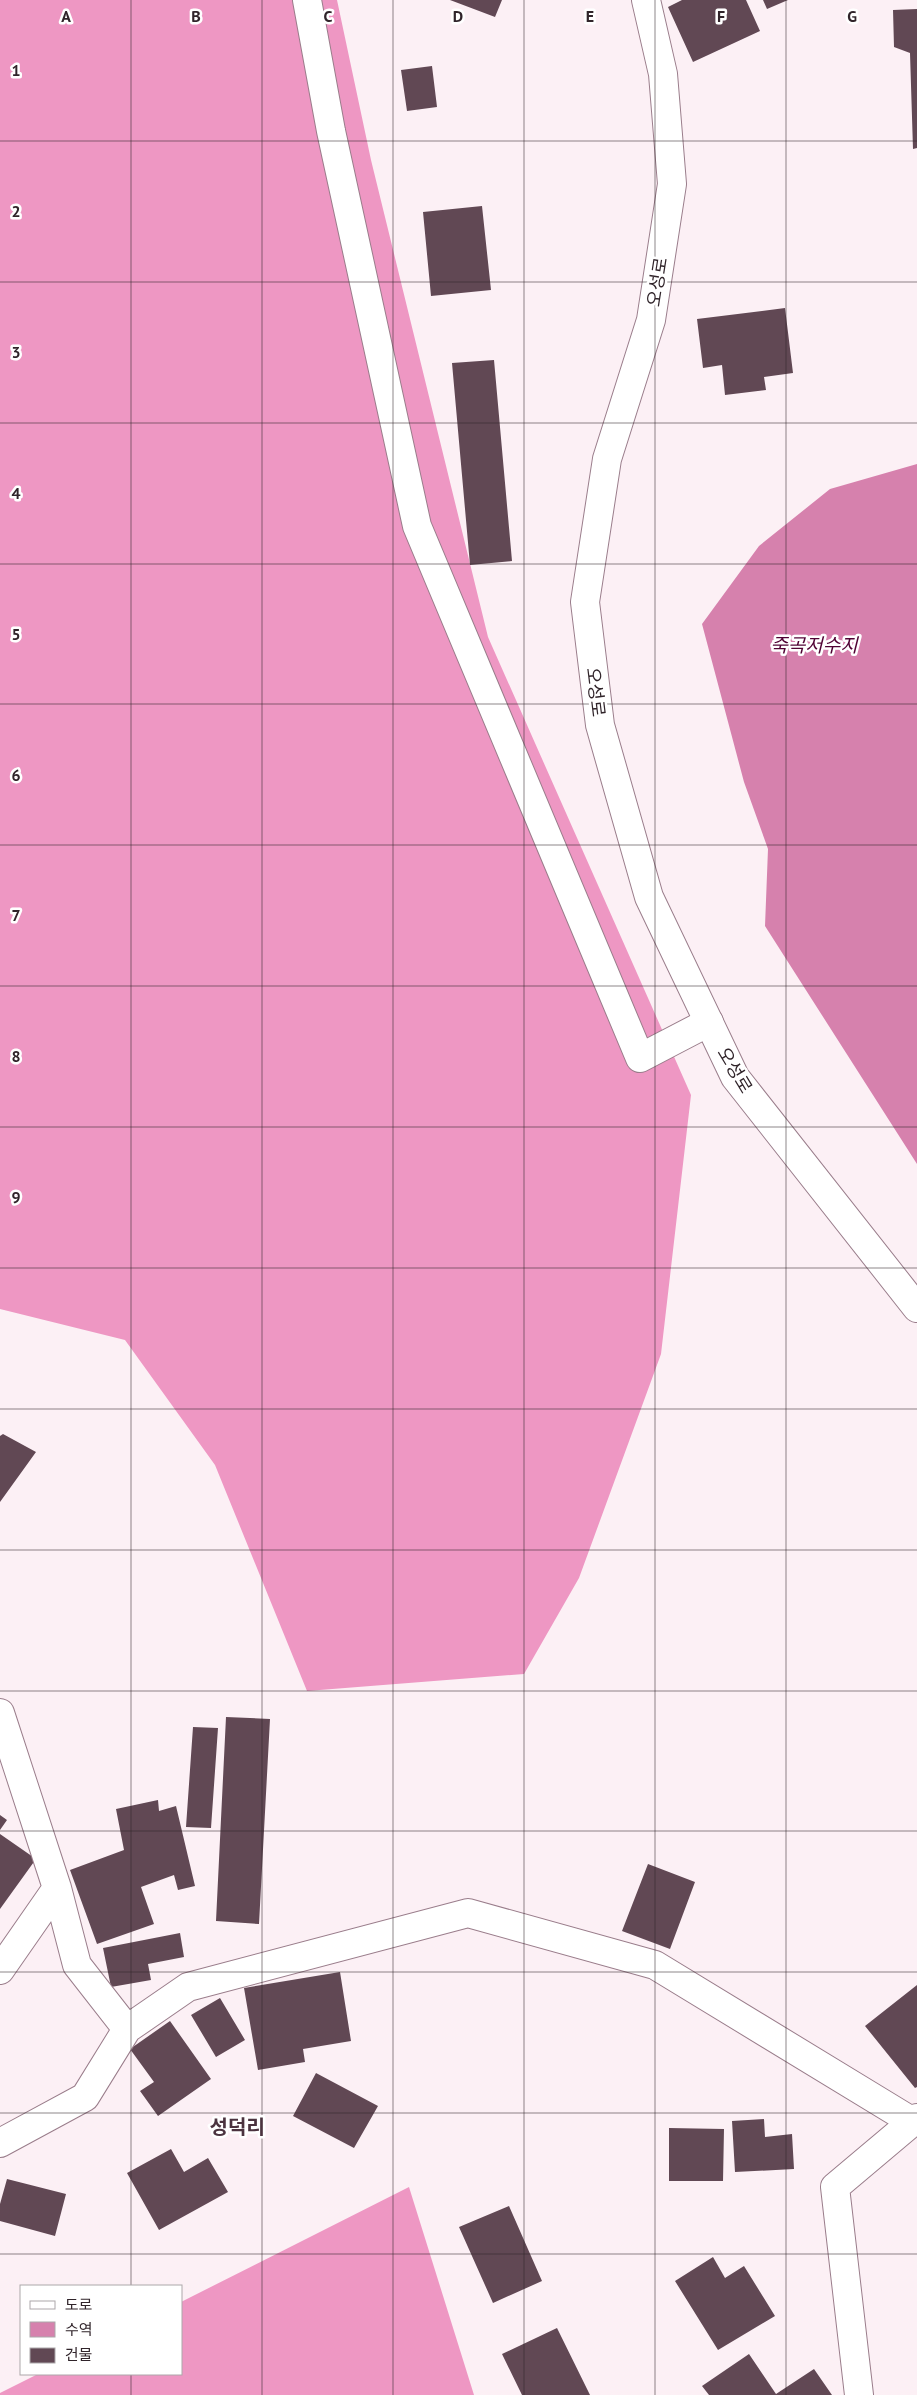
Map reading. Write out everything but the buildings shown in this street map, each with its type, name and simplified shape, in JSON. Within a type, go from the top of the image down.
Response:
[{"type":"street","points":[[307,0],[331,131],[417,526],[640,1058],[709,1022]]},
{"type":"street","name":"오성로","points":[[646,0],[663,74],[672,184],[651,320],[607,459],[585,602],[600,725],[649,897],[735,1077],[917,1308]]},
{"type":"street","points":[[0,1713],[57,1888],[77,1965],[127,2029]]},
{"type":"street","points":[[0,1970],[57,1888]]},
{"type":"street","points":[[0,2143],[85,2097],[127,2029],[188,1987],[468,1913],[655,1965],[915,2120],[835,2187],[859,2395]]},
{"type":"shaded area","points":[[0,0],[337,0],[371,160],[488,637],[691,1095],[661,1354],[579,1578],[524,1674],[307,1691],[215,1465],[125,1340],[0,1309]]},
{"type":"shaded area","points":[[409,2187],[474,2395],[0,2395],[0,2393],[36,2375],[182,2375],[182,2301]]},
{"type":"water","name":"죽곡저수지","points":[[917,464],[917,1164],[765,926],[768,849],[744,782],[702,624],[759,546],[830,489]]},
{"type":"district","name":"성덕리","points":[[237,2127]]}]
